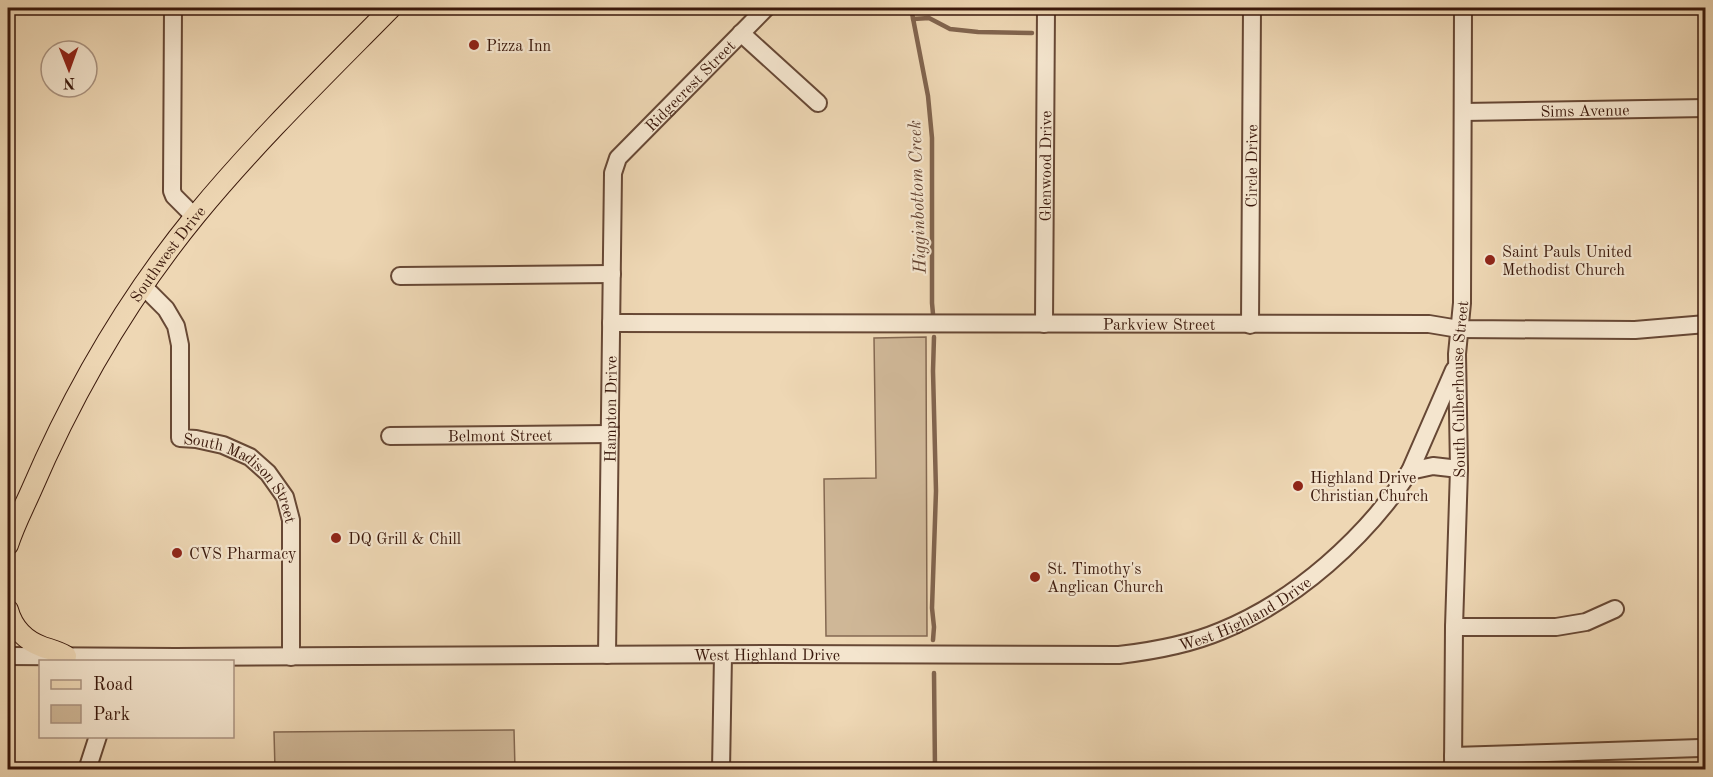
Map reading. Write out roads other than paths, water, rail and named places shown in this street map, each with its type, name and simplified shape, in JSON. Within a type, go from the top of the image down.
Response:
[{"type":"main road","name":"Southwest Drive","points":[[8,545],[49,449],[100,354],[143,286],[195,217],[246,157],[391,8]]},
{"type":"main road","points":[[8,610],[21,634],[36,644],[66,656]]},
{"type":"street","points":[[173,8],[172,191],[174,196],[195,217]]},
{"type":"street","name":"Ridgecrest Street","points":[[616,164],[618,158],[766,8]]},
{"type":"street","name":"Glenwood Drive","points":[[1044,324],[1046,8]]},
{"type":"street","name":"Circle Drive","points":[[1250,325],[1252,8]]},
{"type":"street","name":"South Culberhouse Street","points":[[1453,763],[1459,469],[1457,364],[1462,303],[1463,8]]},
{"type":"street","points":[[741,33],[818,103]]},
{"type":"street","name":"Sims Avenue","points":[[1463,112],[1706,108]]},
{"type":"street","name":"Hampton Drive","points":[[607,655],[613,173],[616,164]]},
{"type":"street","points":[[400,276],[612,274]]},
{"type":"street","name":"South Madison Street","points":[[143,286],[166,309],[176,326],[180,345],[180,438],[196,439],[223,446],[250,457],[268,473],[285,497],[291,520],[291,657]]},
{"type":"street","name":"Parkview Street","points":[[611,323],[1429,324],[1459,329],[1635,330],[1706,324]]},
{"type":"street","name":"West Highland Drive","points":[[8,656],[112,659],[607,655],[1119,655],[1150,651],[1221,631],[1249,618],[1322,569],[1383,507],[1410,471],[1457,364]]},
{"type":"street","name":"Belmont Street","points":[[390,435],[610,435]]},
{"type":"street","points":[[1410,471],[1433,466],[1459,469]]},
{"type":"street","points":[[1454,627],[1565,626],[1595,619],[1615,609]]},
{"type":"street","points":[[721,770],[723,655]]},
{"type":"street","points":[[87,770],[97,738]]},
{"type":"street","points":[[1453,763],[1700,748]]},
{"type":"waterway","name":"Higginbottom Creek","points":[[911,8],[928,96],[932,138],[933,314]]},
{"type":"waterway","points":[[913,19],[929,18],[950,29],[1032,33]]},
{"type":"waterway","name":"Higginbottom Creek","points":[[933,640],[936,491],[934,337]]},
{"type":"waterway","name":"Higginbottom Creek","points":[[934,673],[935,770]]},
{"type":"place","name":"Pizza Inn","points":[[474,45]]},
{"type":"place","name":"Saint Pauls United Methodist Church","points":[[1490,260]]},
{"type":"place","name":"Highland Drive Christian Church","points":[[1298,486]]},
{"type":"place","name":"DQ Grill & Chill","points":[[336,538]]},
{"type":"place","name":"CVS Pharmacy","points":[[177,553]]},
{"type":"place","name":"St. Timothy's Anglican Church","points":[[1035,577]]}]
